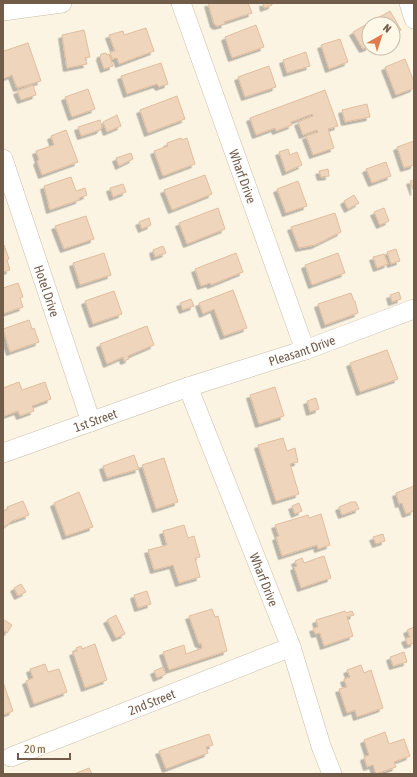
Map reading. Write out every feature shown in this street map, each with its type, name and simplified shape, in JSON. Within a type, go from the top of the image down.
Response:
[{"type":"street","points":[[3,11],[62,3]]},
{"type":"street","name":"Wharf Drive","points":[[181,3],[305,350]]},
{"type":"street","points":[[409,3],[414,19]]},
{"type":"street","name":"Hotel Drive","points":[[3,159],[92,422]]},
{"type":"street","name":"Pleasant Drive","points":[[188,387],[305,350],[414,309]]},
{"type":"street","name":"Wharf Drive","points":[[188,387],[291,647],[321,746],[332,774]]},
{"type":"street","name":"1st Street","points":[[3,453],[188,387]]},
{"type":"street","name":"2nd Street","points":[[11,757],[291,647]]},
{"type":"building","points":[[208,3],[248,3],[252,13],[224,22],[225,24],[217,26],[214,24]]},
{"type":"building","points":[[263,3],[272,3],[272,5],[264,8]]},
{"type":"building","points":[[390,11],[393,16],[381,16]]},
{"type":"building","points":[[256,25],[264,47],[232,58],[225,37]]},
{"type":"building","points":[[361,27],[361,46],[353,32]]},
{"type":"building","points":[[146,28],[154,51],[119,64],[117,58],[112,59],[110,52],[115,51],[109,35],[123,31],[124,35]]},
{"type":"building","points":[[84,30],[90,57],[85,58],[87,64],[67,68],[62,35]]},
{"type":"building","points":[[340,39],[348,62],[329,69],[321,45]]},
{"type":"building","points":[[28,43],[41,81],[17,88],[12,75],[3,79],[3,47],[4,51]]},
{"type":"building","points":[[306,52],[310,66],[287,73],[283,60]]},
{"type":"building","points":[[106,53],[107,55],[109,54],[113,66],[104,69],[100,57],[101,54]]},
{"type":"building","points":[[405,59],[414,82],[414,88],[396,95],[385,67]]},
{"type":"building","points":[[161,63],[168,84],[159,87],[157,84],[127,94],[121,76]]},
{"type":"building","points":[[269,66],[276,87],[245,97],[238,77]]},
{"type":"building","points":[[33,85],[36,95],[21,100],[17,91]]},
{"type":"building","points":[[88,89],[95,109],[72,117],[65,97]]},
{"type":"building","points":[[325,90],[338,126],[328,129],[334,148],[313,155],[306,136],[318,132],[317,130],[303,135],[298,122],[313,116],[312,114],[291,122],[292,125],[276,131],[275,128],[256,135],[250,118]]},
{"type":"building","points":[[177,96],[185,119],[148,133],[140,110]]},
{"type":"building","points":[[367,104],[370,117],[345,122],[342,110]]},
{"type":"building","points":[[117,115],[121,126],[107,132],[103,122]]},
{"type":"building","points":[[100,120],[102,127],[100,130],[81,136],[78,127]]},
{"type":"building","points":[[66,130],[78,162],[42,175],[37,161],[39,160],[36,151],[54,145],[51,136]]},
{"type":"building","points":[[181,138],[182,140],[187,138],[195,164],[163,176],[154,151],[168,146],[167,143]]},
{"type":"building","points":[[414,141],[414,165],[404,168],[397,147]]},
{"type":"building","points":[[288,149],[290,155],[297,152],[302,165],[286,172],[279,152]]},
{"type":"building","points":[[131,153],[133,159],[119,166],[116,158]]},
{"type":"building","points":[[386,162],[391,176],[372,183],[366,169]]},
{"type":"building","points":[[328,169],[329,176],[321,177],[319,171]]},
{"type":"building","points":[[205,175],[212,194],[172,210],[164,190]]},
{"type":"building","points":[[71,177],[76,191],[85,188],[87,195],[79,198],[79,200],[50,210],[44,186]]},
{"type":"building","points":[[414,180],[414,192],[410,181]]},
{"type":"building","points":[[298,181],[307,206],[286,213],[277,189]]},
{"type":"building","points":[[123,184],[126,192],[113,197],[110,188]]},
{"type":"building","points":[[354,195],[359,203],[348,209],[344,201]]},
{"type":"building","points":[[218,208],[225,229],[187,244],[179,223]]},
{"type":"building","points":[[384,208],[389,221],[380,225],[374,212]]},
{"type":"building","points":[[335,213],[341,232],[315,245],[299,248],[291,227]]},
{"type":"building","points":[[86,216],[94,239],[64,249],[55,226]]},
{"type":"building","points":[[149,218],[151,225],[142,229],[139,222]]},
{"type":"building","points":[[4,245],[9,259],[7,260],[10,270],[3,272]]},
{"type":"building","points":[[163,246],[166,253],[155,257],[153,250]]},
{"type":"building","points":[[396,249],[400,261],[391,264],[387,252]]},
{"type":"building","points":[[104,253],[111,275],[80,285],[73,263]]},
{"type":"building","points":[[236,253],[243,272],[211,285],[210,283],[201,286],[195,269]]},
{"type":"building","points":[[338,253],[345,273],[312,285],[305,265]]},
{"type":"building","points":[[384,254],[388,264],[377,268],[373,257]]},
{"type":"building","points":[[18,283],[23,297],[20,298],[23,307],[3,314],[3,288]]},
{"type":"building","points":[[233,290],[247,328],[224,336],[214,309],[203,314],[199,303]]},
{"type":"building","points":[[114,291],[122,314],[93,324],[85,301]]},
{"type":"building","points":[[399,292],[401,299],[392,302],[390,295]]},
{"type":"building","points":[[351,293],[358,313],[325,325],[318,304]]},
{"type":"building","points":[[191,299],[194,306],[183,310],[180,303]]},
{"type":"building","points":[[29,320],[32,329],[34,328],[39,342],[10,352],[3,329]]},
{"type":"building","points":[[147,326],[154,345],[128,356],[129,359],[124,361],[123,357],[107,364],[100,344]]},
{"type":"building","points":[[387,350],[398,379],[360,392],[350,363]]},
{"type":"building","points":[[19,382],[22,390],[45,382],[51,399],[32,406],[34,411],[20,416],[18,411],[4,416],[3,388]]},
{"type":"building","points":[[275,387],[284,416],[259,424],[250,395]]},
{"type":"building","points":[[316,398],[319,409],[310,412],[307,401]]},
{"type":"building","points":[[283,438],[287,451],[295,448],[298,462],[290,464],[299,494],[276,501],[258,445]]},
{"type":"building","points":[[134,455],[139,469],[107,478],[103,466]]},
{"type":"building","points":[[164,458],[178,502],[156,509],[142,465]]},
{"type":"building","points":[[414,486],[414,511],[406,514],[402,503],[399,504],[396,493]]},
{"type":"building","points":[[79,492],[93,527],[66,536],[54,503]]},
{"type":"building","points":[[23,501],[29,515],[12,521],[3,528],[3,511],[8,509],[7,507]]},
{"type":"building","points":[[351,502],[356,502],[359,509],[342,515],[339,507]]},
{"type":"building","points":[[299,503],[302,511],[295,514],[292,506]]},
{"type":"building","points":[[321,514],[330,545],[318,549],[317,545],[282,556],[276,537],[279,536],[275,525],[308,515],[309,518]]},
{"type":"building","points":[[184,525],[188,538],[194,536],[200,557],[195,558],[200,577],[179,583],[173,565],[154,570],[148,550],[167,545],[163,531]]},
{"type":"building","points":[[383,534],[385,541],[376,544],[373,537]]},
{"type":"building","points":[[324,556],[331,578],[301,588],[294,567],[297,566],[295,561],[302,558],[304,563]]},
{"type":"building","points":[[21,584],[26,592],[18,596],[14,588]]},
{"type":"building","points":[[147,591],[151,604],[138,608],[134,595]]},
{"type":"building","points":[[212,609],[215,617],[218,616],[227,651],[169,670],[163,652],[184,645],[186,654],[202,648],[201,643],[199,644],[189,616]]},
{"type":"building","points":[[345,611],[346,613],[352,611],[354,615],[347,617],[353,636],[324,646],[320,633],[315,634],[313,628],[318,627],[316,620]]},
{"type":"building","points":[[116,615],[125,634],[116,638],[107,620]]},
{"type":"building","points":[[3,619],[12,625],[7,633],[3,630]]},
{"type":"building","points":[[414,627],[414,643],[408,645],[405,639],[410,637],[407,630]]},
{"type":"building","points":[[95,644],[107,680],[85,688],[73,652],[77,651],[76,648],[81,646],[82,649]]},
{"type":"building","points":[[404,652],[407,662],[393,666],[390,657]]},
{"type":"building","points":[[45,664],[48,672],[59,669],[67,692],[34,704],[26,681],[33,678],[30,669]]},
{"type":"building","points":[[361,665],[364,673],[371,670],[383,708],[357,717],[355,710],[347,713],[339,689],[347,687],[344,679],[350,677],[347,670]]},
{"type":"building","points":[[163,667],[166,674],[157,678],[154,671]]},
{"type":"building","points":[[3,682],[13,711],[3,715]]},
{"type":"building","points":[[385,732],[389,744],[404,739],[410,756],[394,762],[396,767],[376,774],[373,765],[367,767],[364,757],[369,755],[364,740]]},
{"type":"building","points":[[209,734],[213,745],[206,747],[208,753],[166,769],[159,751]]},
{"type":"building","points":[[89,768],[92,774],[74,774]]}]
